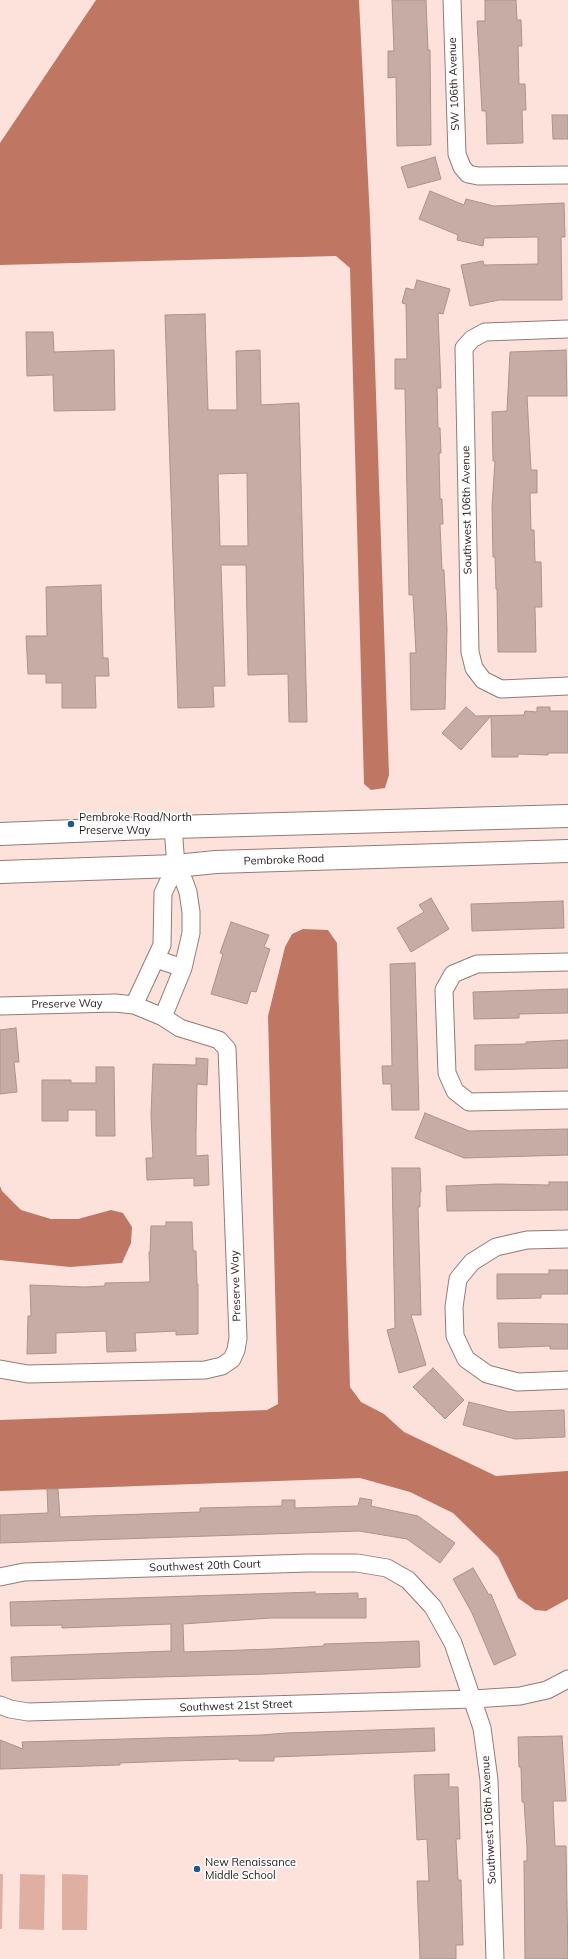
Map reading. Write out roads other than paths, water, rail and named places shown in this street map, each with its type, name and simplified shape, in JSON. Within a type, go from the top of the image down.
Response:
[{"type":"main road","points":[[0,834],[173,827],[568,816]]},
{"type":"main road","name":"Pembroke Road","points":[[0,872],[176,866],[224,862],[568,851]]},
{"type":"street","name":"SW 106th Avenue","points":[[452,0],[456,154],[462,167],[468,174],[478,176],[568,174]]},
{"type":"street","name":"Southwest 106th Avenue","points":[[568,329],[485,332],[472,339],[464,348],[470,652],[474,668],[483,680],[501,689],[568,686]]},
{"type":"street","points":[[163,1017],[183,968],[190,934],[191,912],[184,881],[176,866],[173,827]]},
{"type":"street","points":[[134,1004],[162,945],[163,893],[176,866]]},
{"type":"street","points":[[156,959],[183,968]]},
{"type":"street","points":[[568,962],[477,964],[453,974],[444,990],[446,1073],[455,1091],[469,1102],[568,1100]]},
{"type":"street","name":"Preserve Way","points":[[0,1006],[114,1003],[134,1004],[163,1017],[180,1028],[219,1040],[227,1049],[238,1338],[236,1350],[232,1358],[222,1366],[205,1370],[28,1374],[0,1369]]},
{"type":"street","points":[[568,1239],[527,1240],[496,1247],[472,1262],[458,1279],[454,1307],[455,1336],[466,1359],[486,1374],[518,1382],[568,1380]]},
{"type":"street","name":"Southwest 20th Court","points":[[0,1577],[24,1572],[300,1563],[357,1563],[387,1568],[408,1580]]},
{"type":"street","name":"Southwest 106th Avenue","points":[[408,1580],[433,1607],[453,1643],[482,1728],[489,1780],[495,1959]]},
{"type":"street","name":"Southwest 21st Street","points":[[0,1705],[10,1709],[28,1712],[473,1699],[520,1696],[547,1690],[568,1679]]},
{"type":"place","name":"Pembroke Road/North Preserve Way","points":[[71,824]]},
{"type":"place","name":"New Renaissance Middle School","points":[[197,1869]]}]
